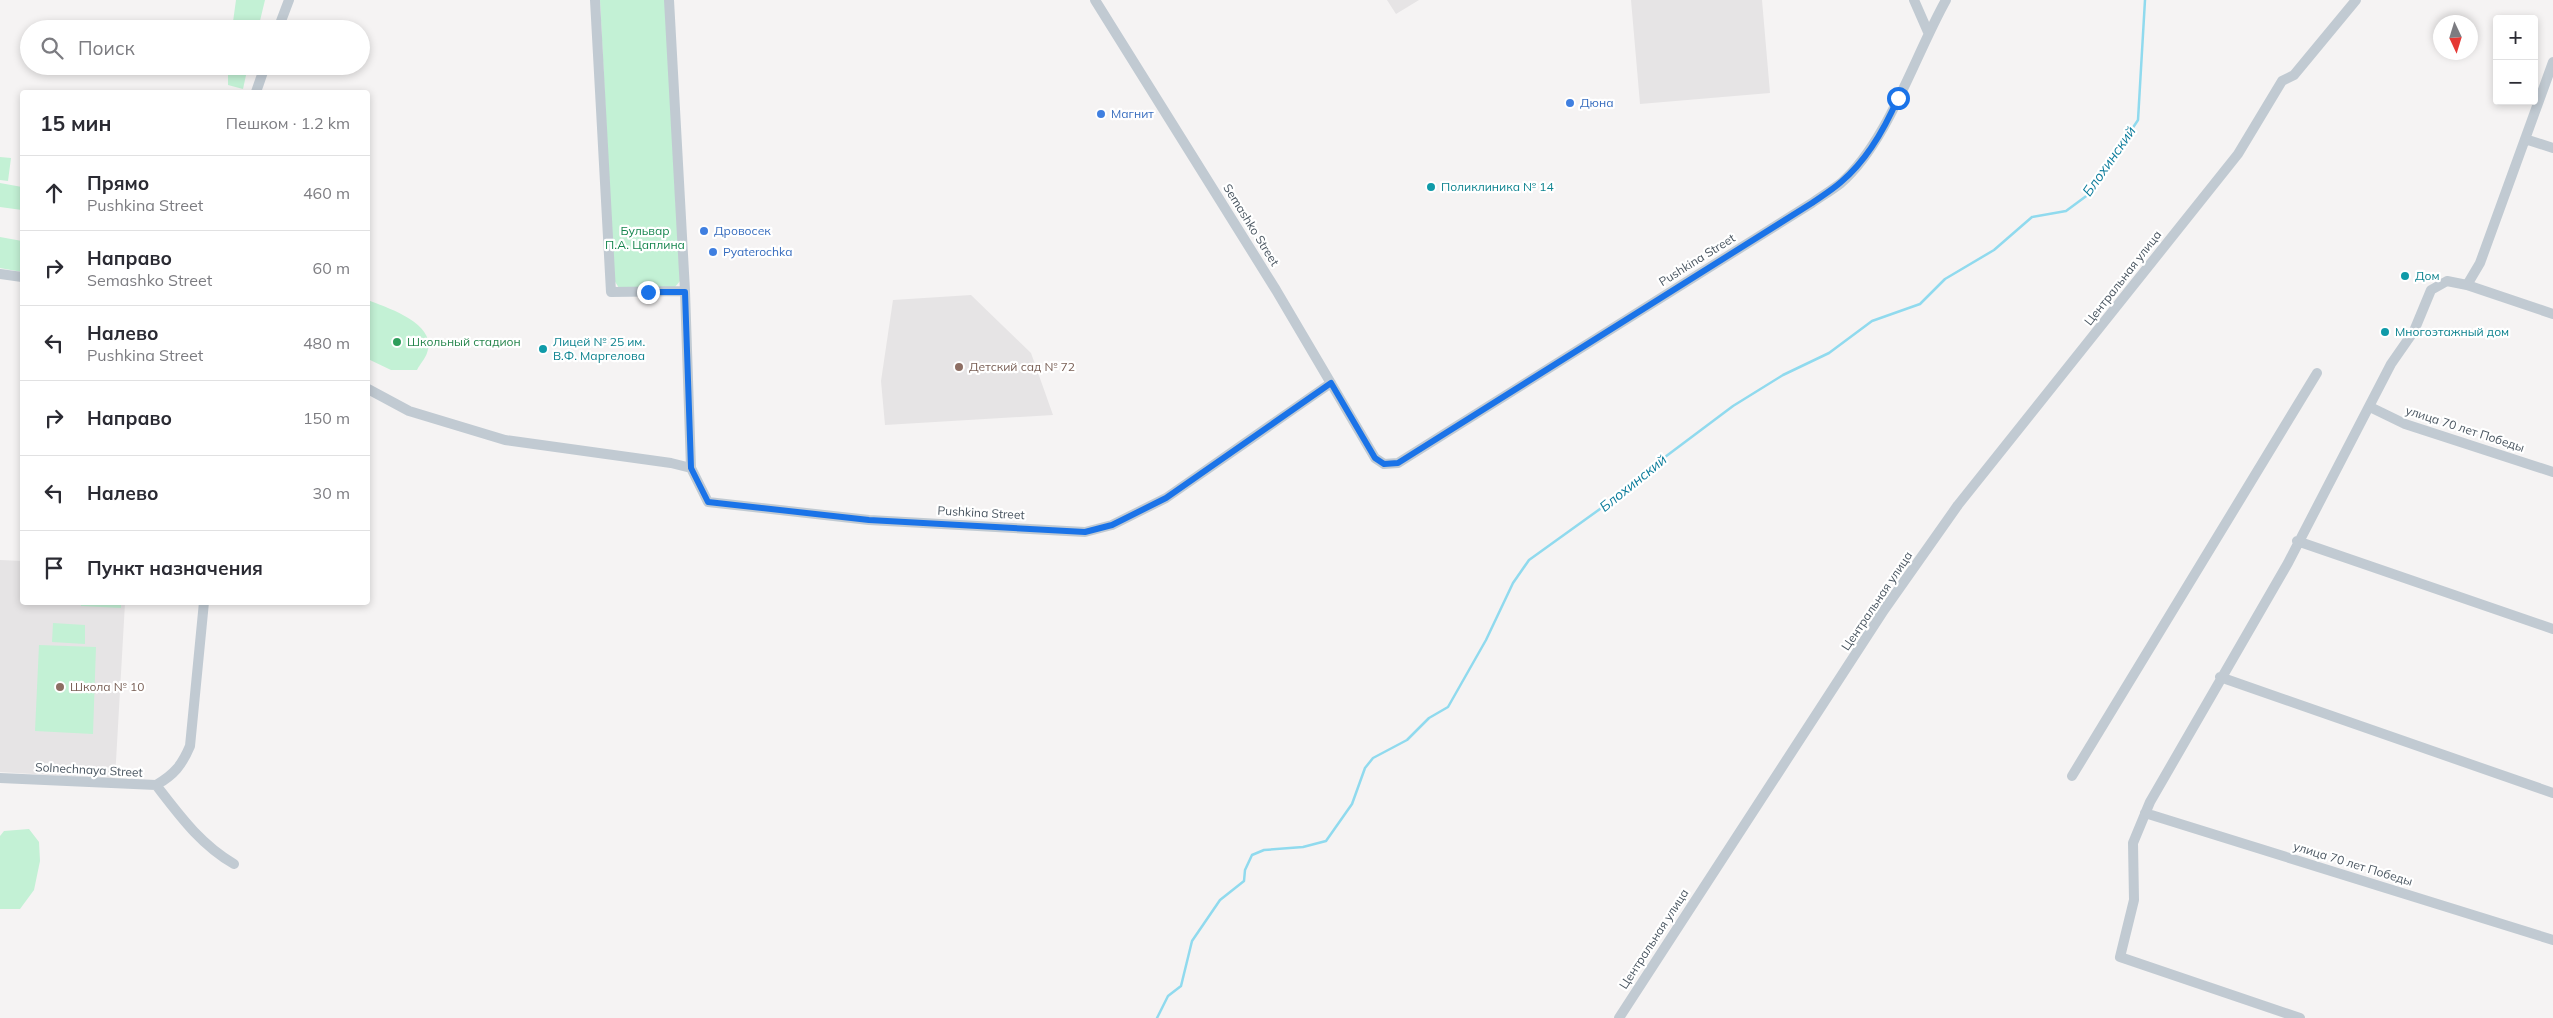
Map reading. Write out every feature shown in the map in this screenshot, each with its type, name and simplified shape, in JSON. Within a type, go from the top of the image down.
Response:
[{"type":"street","points":[[281,20],[289,0]]},
{"type":"street","points":[[595,0],[611,292],[685,292]]},
{"type":"street","points":[[370,390],[409,411],[505,440],[671,463],[691,468],[685,292],[670,0]]},
{"type":"street","name":"Semashko Street","points":[[1094,0],[1276,290],[1375,458],[1384,464]]},
{"type":"street","points":[[1914,0],[1928,32]]},
{"type":"street","name":"Pushkina Street","points":[[1384,464],[1398,463],[1812,203],[1841,182],[1858,164],[1889,118],[1928,32],[1946,0]]},
{"type":"street","name":"Центральная улица","points":[[1619,1018],[1873,627],[1958,505],[2142,276],[2185,218],[2238,154],[2282,81],[2294,75],[2327,32],[2356,0]]},
{"type":"street","points":[[2468,285],[2480,263],[2553,62]]},
{"type":"street","points":[[257,90],[262,75]]},
{"type":"street","points":[[2525,138],[2553,148]]},
{"type":"street","points":[[0,274],[20,277]]},
{"type":"street","points":[[2300,1018],[2120,956],[2134,900],[2133,843],[2145,813],[2220,677],[2288,563],[2297,541],[2392,364],[2414,331],[2431,290],[2447,281],[2468,285],[2553,314]]},
{"type":"street","points":[[2072,776],[2195,570],[2317,373]]},
{"type":"street","name":"Pushkina Street","points":[[691,468],[708,502],[869,520],[1085,532],[1112,525],[1166,498],[1331,383]]},
{"type":"street","name":"улица 70 лет Победы","points":[[2370,407],[2405,424],[2553,472]]},
{"type":"street","points":[[2297,541],[2553,629]]},
{"type":"street","points":[[156,786],[171,777],[182,766],[190,746],[204,605]]},
{"type":"street","points":[[2220,677],[2553,794]]},
{"type":"street","name":"Solnechnaya Street","points":[[0,778],[156,786],[193,832],[213,851],[234,864]]},
{"type":"street","name":"улица 70 лет Победы","points":[[2145,813],[2553,940]]},
{"type":"shaded area","points":[[1387,0],[1419,0],[1396,14]]},
{"type":"shaded area","points":[[1631,0],[1762,0],[1770,93],[1640,104]]},
{"type":"shaded area","name":"Детский сад № 72","points":[[971,295],[1031,353],[1053,415],[885,425],[881,381],[893,300]]},
{"type":"shaded area","name":"Школа № 10","points":[[0,560],[20,561],[20,605],[125,605],[115,779],[0,772]]},
{"type":"green space","points":[[236,0],[265,0],[260,20],[233,20]]},
{"type":"green space","name":"Бульвар П.А. Цаплина","points":[[600,0],[665,0],[680,281],[675,287],[619,288],[614,280]]},
{"type":"green space","points":[[228,75],[246,75],[243,89],[228,85]]},
{"type":"green space","points":[[0,157],[11,158],[8,181],[0,180]]},
{"type":"green space","points":[[0,183],[20,187],[20,210],[0,207]]},
{"type":"green space","points":[[0,237],[20,241],[20,272],[0,268]]},
{"type":"green space","name":"Школьный стадион","points":[[370,301],[409,318],[425,333],[428,342],[427,353],[417,370],[391,370],[370,360]]},
{"type":"green space","points":[[121,605],[121,608],[81,606]]},
{"type":"green space","points":[[53,623],[85,625],[85,644],[52,642]]},
{"type":"green space","points":[[39,645],[96,647],[93,734],[35,731]]},
{"type":"green space","points":[[29,829],[39,842],[40,861],[34,890],[20,909],[0,909],[0,836],[4,831]]},
{"type":"waterway","name":"Блохинский","points":[[1157,1018],[1168,996],[1181,986],[1192,941],[1220,900],[1244,881],[1245,870],[1252,855],[1264,850],[1303,847],[1326,841],[1352,804],[1365,768],[1373,758],[1407,740],[1429,718],[1448,707],[1486,640],[1513,583],[1529,560],[1625,491],[1657,463],[1733,406],[1783,375],[1829,353],[1872,321],[1920,304],[1945,279],[1994,250],[2032,217],[2066,211],[2089,194],[2138,120],[2145,0]]},
{"type":"place","name":"Дюна","points":[[1570,103]]},
{"type":"place","name":"Магнит","points":[[1101,114]]},
{"type":"place","name":"Поликлиника № 14","points":[[1431,187]]},
{"type":"place","name":"Дровосек","points":[[704,231]]},
{"type":"place","name":"Pyaterochka","points":[[713,252]]},
{"type":"place","name":"Дом","points":[[2405,276]]},
{"type":"place","name":"Многоэтажный дом","points":[[2385,332]]},
{"type":"place","name":"Школьный стадион","points":[[397,342]]},
{"type":"place","name":"Лицей № 25 им. В.Ф. Маргелова","points":[[543,349]]},
{"type":"place","name":"Детский сад № 72","points":[[959,367]]},
{"type":"place","name":"Школа № 10","points":[[60,687]]},
{"type":"route","points":[[648,292],[685,292],[691,468],[708,502],[869,520],[1085,532],[1112,525],[1166,498],[1331,383],[1375,458],[1384,464],[1398,463],[1560,359],[1812,203],[1841,182],[1858,164],[1889,118],[1898,98]]}]
